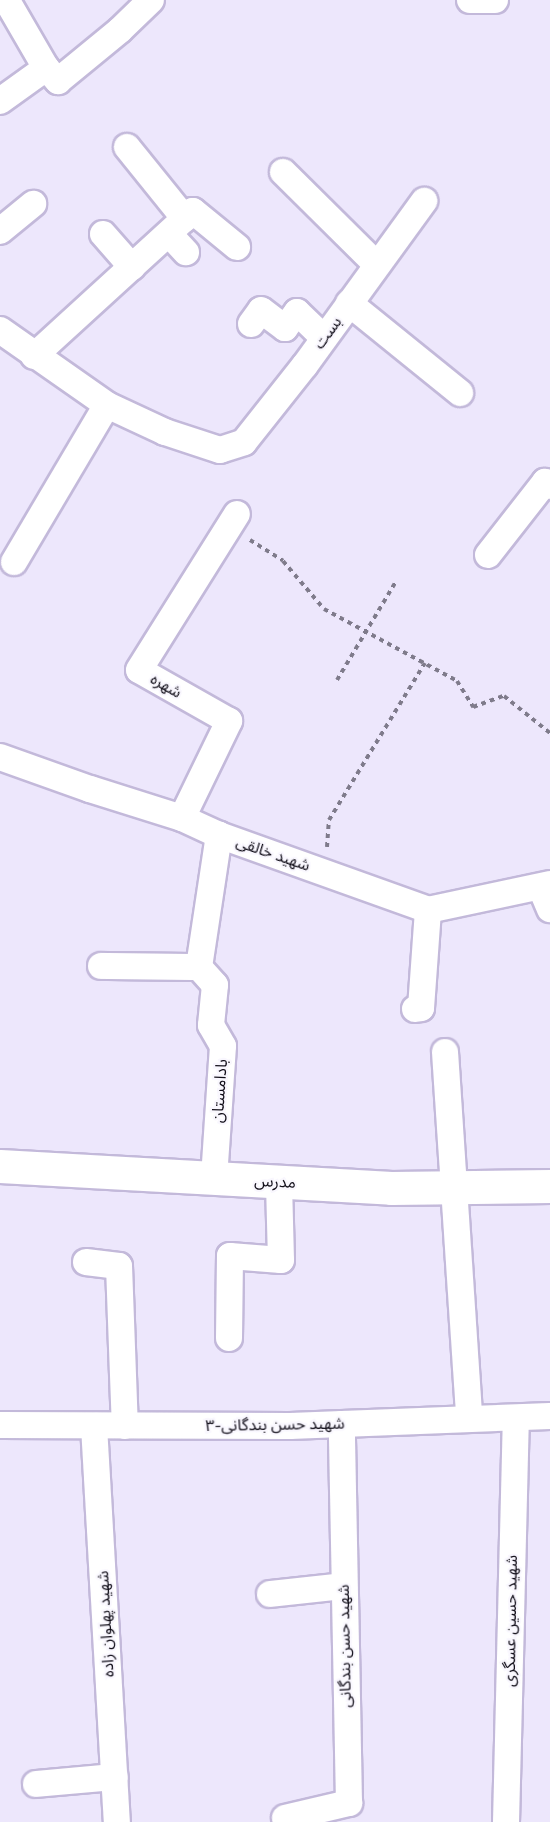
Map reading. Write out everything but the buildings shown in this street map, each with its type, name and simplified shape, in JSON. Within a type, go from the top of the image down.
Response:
[{"type":"main road","name":"مدرس","points":[[0,1166],[391,1188],[550,1186]]},
{"type":"street","points":[[10,6],[46,68],[58,81],[120,30],[151,0]]},
{"type":"street","points":[[470,0],[495,0]]},
{"type":"street","points":[[0,101],[46,68]]},
{"type":"street","points":[[127,147],[177,226],[186,252]]},
{"type":"street","points":[[283,172],[377,265]]},
{"type":"street","name":"بست","points":[[107,405],[165,432],[220,450],[244,442],[324,338],[424,201]]},
{"type":"street","points":[[0,231],[33,204]]},
{"type":"street","points":[[34,356],[193,211],[237,247]]},
{"type":"street","points":[[103,234],[132,267]]},
{"type":"street","points":[[349,303],[460,393]]},
{"type":"street","points":[[251,324],[261,310],[285,328],[297,312],[324,338]]},
{"type":"street","points":[[0,330],[107,405],[14,562]]},
{"type":"street","points":[[488,555],[545,482],[550,486]]},
{"type":"street","name":"شهره","points":[[182,818],[228,721],[139,670],[233,521]]},
{"type":"street","name":"شهید خالقی","points":[[0,757],[182,818],[219,835],[428,910]]},
{"type":"street","points":[[100,966],[199,967],[219,835]]},
{"type":"street","points":[[414,1009],[422,1008],[428,910],[547,894]]},
{"type":"street","name":"بادامستان","points":[[199,967],[215,985],[211,1025],[224,1046],[214,1178]]},
{"type":"street","points":[[445,1052],[469,1418]]},
{"type":"street","points":[[229,1338],[230,1256],[281,1260],[279,1182]]},
{"type":"street","points":[[86,1262],[119,1266],[124,1426]]},
{"type":"street","name":"۳-شهید حسن بندگانی","points":[[0,1425],[342,1424],[550,1416]]},
{"type":"street","name":"شهید حسین عسگری","points":[[506,1822],[516,1419]]},
{"type":"street","name":"شهید حسن بندگانی","points":[[285,1818],[349,1803],[342,1424]]},
{"type":"street","name":"شهید پهلوان زاده","points":[[94,1426],[117,1822]]},
{"type":"street","points":[[270,1594],[344,1586]]},
{"type":"street","points":[[36,1784],[115,1777]]},
{"type":"path","points":[[233,521],[283,561],[324,609],[457,681],[473,707],[504,696],[550,734]]},
{"type":"path","points":[[337,680],[364,631],[395,583]]},
{"type":"path","points":[[329,820],[425,663]]}]
